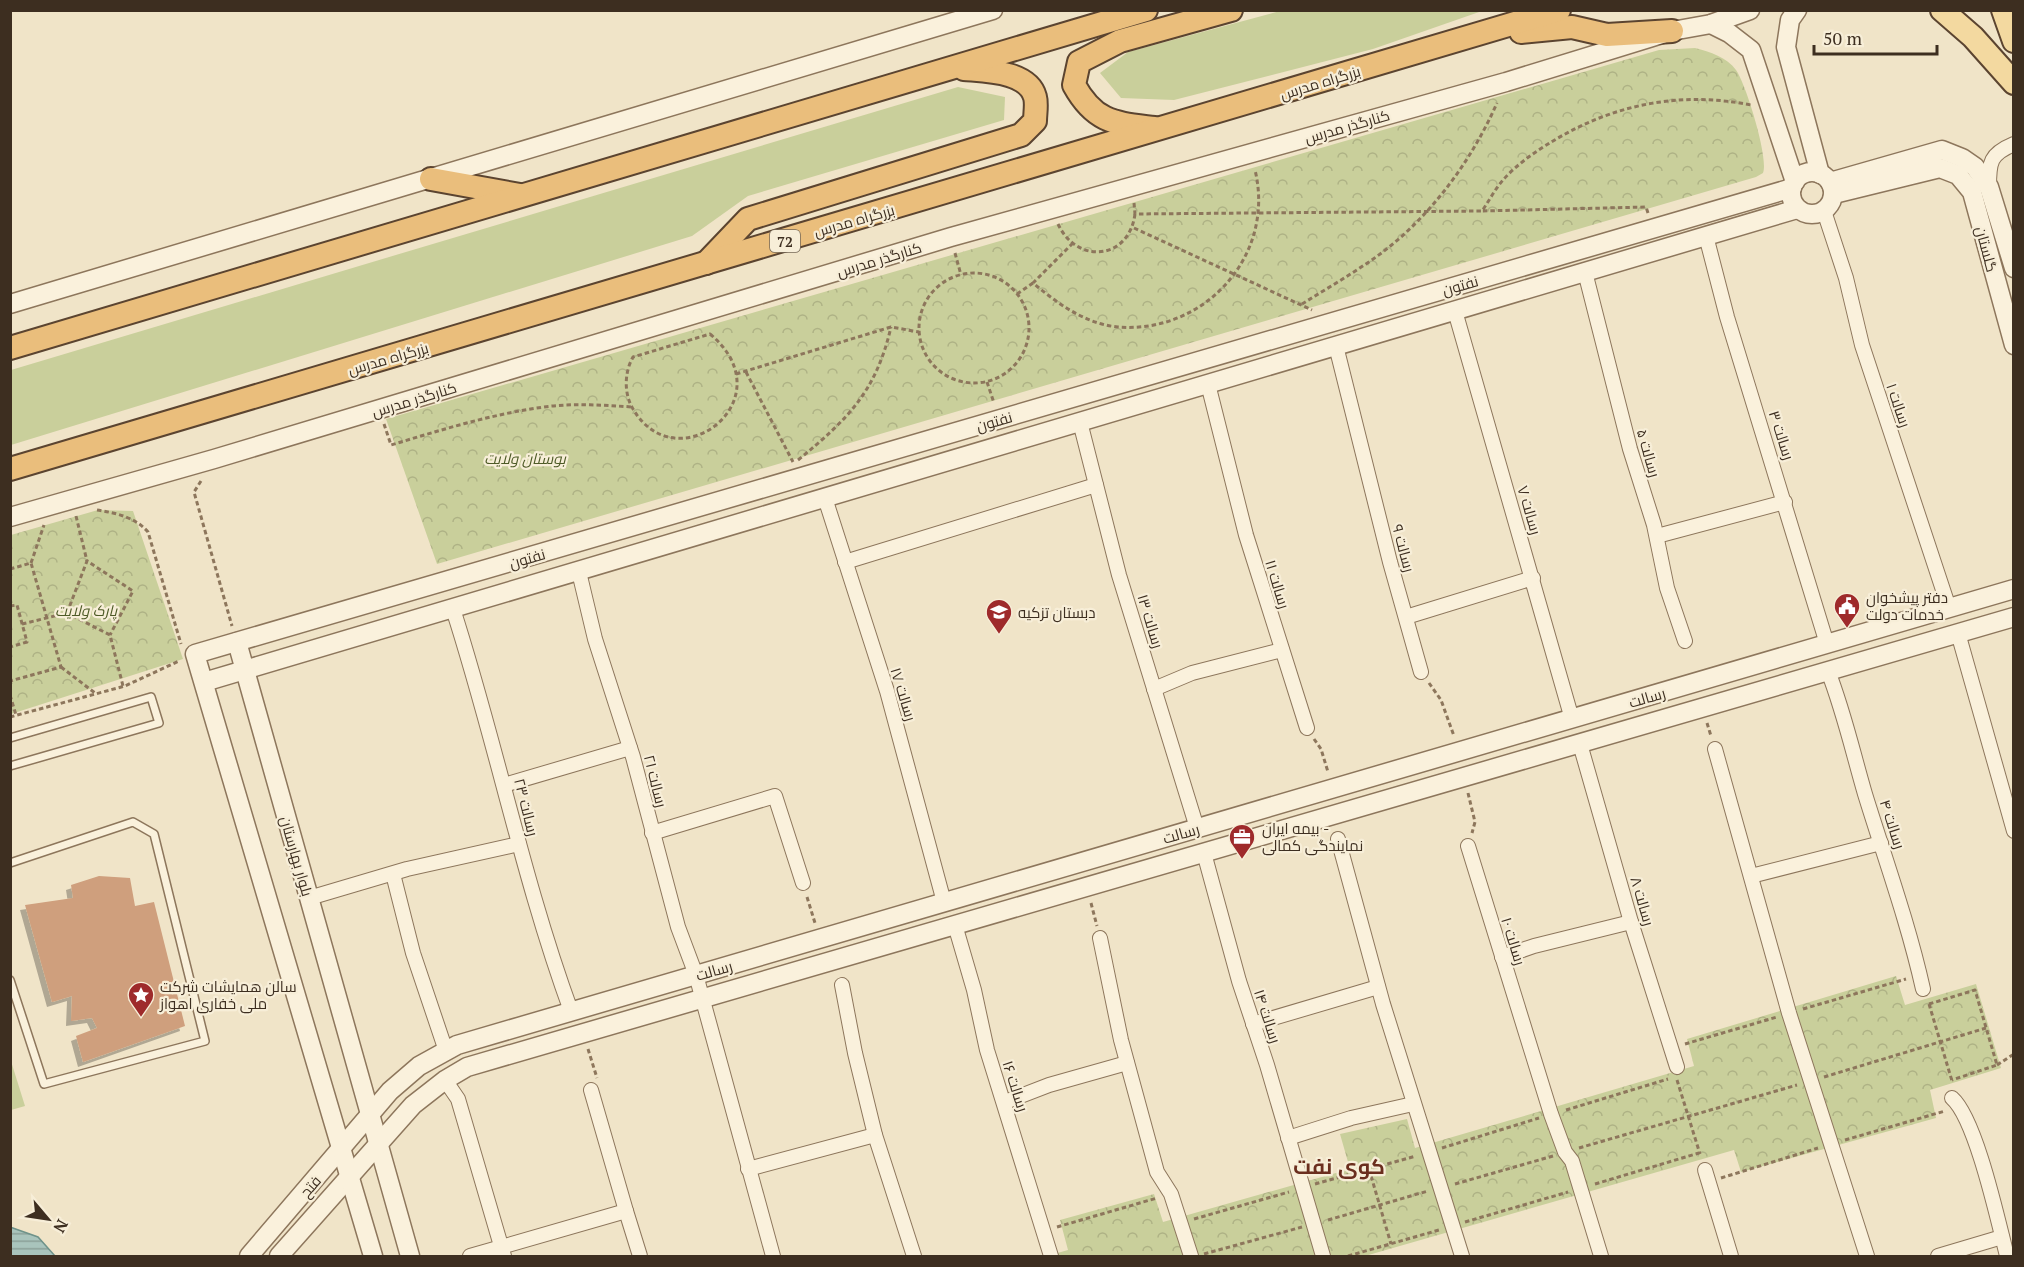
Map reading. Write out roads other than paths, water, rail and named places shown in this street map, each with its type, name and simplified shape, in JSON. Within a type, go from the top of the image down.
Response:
[{"type":"highway","points":[[10,348],[1146,10]]},
{"type":"highway","points":[[1162,129],[1111,122],[1094,111],[1074,85],[1079,63],[1120,41],[1231,10]]},
{"type":"highway","name":"بزرگراه مدرس","points":[[10,469],[1559,10]]},
{"type":"highway","points":[[1474,36],[1572,27],[1607,35],[1672,32]]},
{"type":"highway","points":[[705,264],[748,219],[1021,135],[1035,121],[1035,96],[1024,81],[1000,73],[955,68]]},
{"type":"highway","points":[[431,179],[524,196]]},
{"type":"main road","points":[[1942,10],[1973,37],[2013,83]]},
{"type":"main road","points":[[2003,10],[2013,41]]},
{"type":"street","points":[[10,304],[993,10]]},
{"type":"street","name":"کنارگذر مدرس","points":[[10,517],[380,410],[951,237],[1506,82],[1672,32],[1711,24],[1750,10]]},
{"type":"street","points":[[1711,24],[1729,33],[1751,50],[1793,185],[1791,196],[1797,209],[1811,215],[1824,211],[1828,183],[1786,47],[1790,20],[1797,10]]},
{"type":"street","points":[[1989,187],[1989,168],[1995,153],[2013,144]]},
{"type":"street","points":[[1793,185],[1807,173],[1828,183],[1942,150],[1962,158],[1975,167],[1989,187]]},
{"type":"street","name":"گلستان","points":[[1828,183],[1940,168],[1958,175],[1972,192],[2013,345]]},
{"type":"street","name":"نفتون","points":[[1793,185],[1653,229],[999,420],[237,642],[186,654],[204,681],[244,671],[1797,209]]},
{"type":"street","name":"گلستان","points":[[1989,187],[2013,268]]},
{"type":"street","name":"رسالت ۱","points":[[1824,211],[1846,278],[1862,345],[1949,608]]},
{"type":"street","name":"رسالت ۳","points":[[1706,236],[1727,317],[1827,644]]},
{"type":"street","name":"رسالت ۵","points":[[1585,272],[1627,438],[1657,536],[1667,588],[1685,641]]},
{"type":"street","points":[[1386,307],[1391,330]]},
{"type":"street","name":"رسالت ۷","points":[[1455,311],[1572,718]]},
{"type":"street","name":"رسالت ۹","points":[[1336,346],[1421,672]]},
{"type":"street","name":"رسالت ۱۱","points":[[1208,384],[1246,536],[1307,728]]},
{"type":"street","name":"رسالت ۱۳","points":[[1080,422],[1119,575],[1197,828]]},
{"type":"street","points":[[954,433],[962,458]]},
{"type":"street","points":[[845,562],[1096,485]]},
{"type":"street","name":"رسالت ۱۷","points":[[825,498],[887,691],[944,902]]},
{"type":"street","points":[[1657,536],[1785,502]]},
{"type":"street","name":"رسالت ۲۱","points":[[579,572],[595,639],[630,748],[678,927],[696,975],[773,1257]]},
{"type":"street","points":[[1406,617],[1533,578]]},
{"type":"street","name":"رسالت","points":[[370,1116],[390,1091],[419,1066],[457,1045],[2013,589]]},
{"type":"street","name":"رسالت ۲۳","points":[[453,609],[486,713],[519,844],[553,963],[571,1011]]},
{"type":"street","name":"رسالت","points":[[378,1143],[413,1105],[445,1080],[467,1067],[2013,617]]},
{"type":"street","points":[[1958,633],[2013,831]]},
{"type":"street","name":"بلوار بهارستان","points":[[237,642],[410,1257]]},
{"type":"street","points":[[1154,689],[1192,673],[1282,650]]},
{"type":"street","points":[[1760,663],[1767,689]]},
{"type":"street","name":"رسالت ۴","points":[[1828,671],[1843,709],[1881,843],[1905,917],[1923,989]]},
{"type":"street","points":[[204,681],[372,1257]]},
{"type":"street","points":[[1572,718],[1580,744]]},
{"type":"street","name":"رسالت ۸","points":[[1580,744],[1631,922],[1677,1067]]},
{"type":"street","points":[[504,785],[630,748]]},
{"type":"street","points":[[1715,749],[1789,1013],[1867,1257]]},
{"type":"street","points":[[652,833],[775,796],[803,883]]},
{"type":"street","points":[[1197,828],[1204,853]]},
{"type":"street","points":[[1338,839],[1378,987],[1424,1141],[1462,1257]]},
{"type":"street","points":[[1751,876],[1881,843]]},
{"type":"street","points":[[309,898],[393,874],[519,844]]},
{"type":"street","name":"رسالت ۱۰","points":[[1468,846],[1551,1114],[1565,1152],[1572,1161],[1601,1257]]},
{"type":"street","name":"رسالت ۱۴","points":[[1204,853],[1323,1257]]},
{"type":"street","points":[[393,874],[413,953],[446,1051]]},
{"type":"street","points":[[909,913],[916,937]]},
{"type":"street","points":[[1502,957],[1542,944],[1631,922]]},
{"type":"street","name":"رسالت ۱۶","points":[[955,925],[974,990],[987,1050],[1005,1102],[1051,1257]]},
{"type":"street","points":[[1100,938],[1127,1063],[1157,1172],[1171,1194],[1192,1257]]},
{"type":"street","points":[[842,985],[875,1135],[915,1257]]},
{"type":"street","points":[[1253,1024],[1378,987]]},
{"type":"street","points":[[1005,1102],[1049,1085],[1127,1063]]},
{"type":"street","points":[[445,1080],[458,1099],[503,1252]]},
{"type":"street","points":[[591,1090],[640,1257]]},
{"type":"street","points":[[1952,1098],[1961,1106],[2007,1257]]},
{"type":"street","points":[[1288,1137],[1351,1118],[1413,1104]]},
{"type":"street","name":"فتح","points":[[249,1257],[370,1116]]},
{"type":"street","points":[[748,1169],[875,1135]]},
{"type":"street","name":"فتح","points":[[279,1257],[378,1143]]},
{"type":"street","points":[[1705,1170],[1731,1257]]},
{"type":"street","points":[[470,1257],[503,1252],[625,1207]]},
{"type":"street","points":[[1938,1257],[2002,1237]]},
{"type":"lane","points":[[10,738],[151,697],[159,723],[10,766]]},
{"type":"lane","points":[[10,863],[133,822],[154,834],[205,1041],[44,1084],[10,980]]},
{"type":"water","points":[[10,1227],[38,1237],[55,1256],[11,1256]]},
{"type":"place","name":"دفتر پیشخوان خدمات دولت","points":[[1847,629]]},
{"type":"place","name":"دبستان تزکیه","points":[[999,635]]},
{"type":"place","name":"بیمه ایران - نمایندگى کمالى","points":[[1242,860]]},
{"type":"place","name":"سالن همایشات شرکت ملی خفاری اهواز","points":[[141,1018]]},
{"type":"district","name":"کوی نفت","points":[[1339,1166]]},
{"type":"park label","name":"بوستان ولایت","points":[[525,458]]},
{"type":"park label","name":"پارک ولایت","points":[[86,610]]}]
